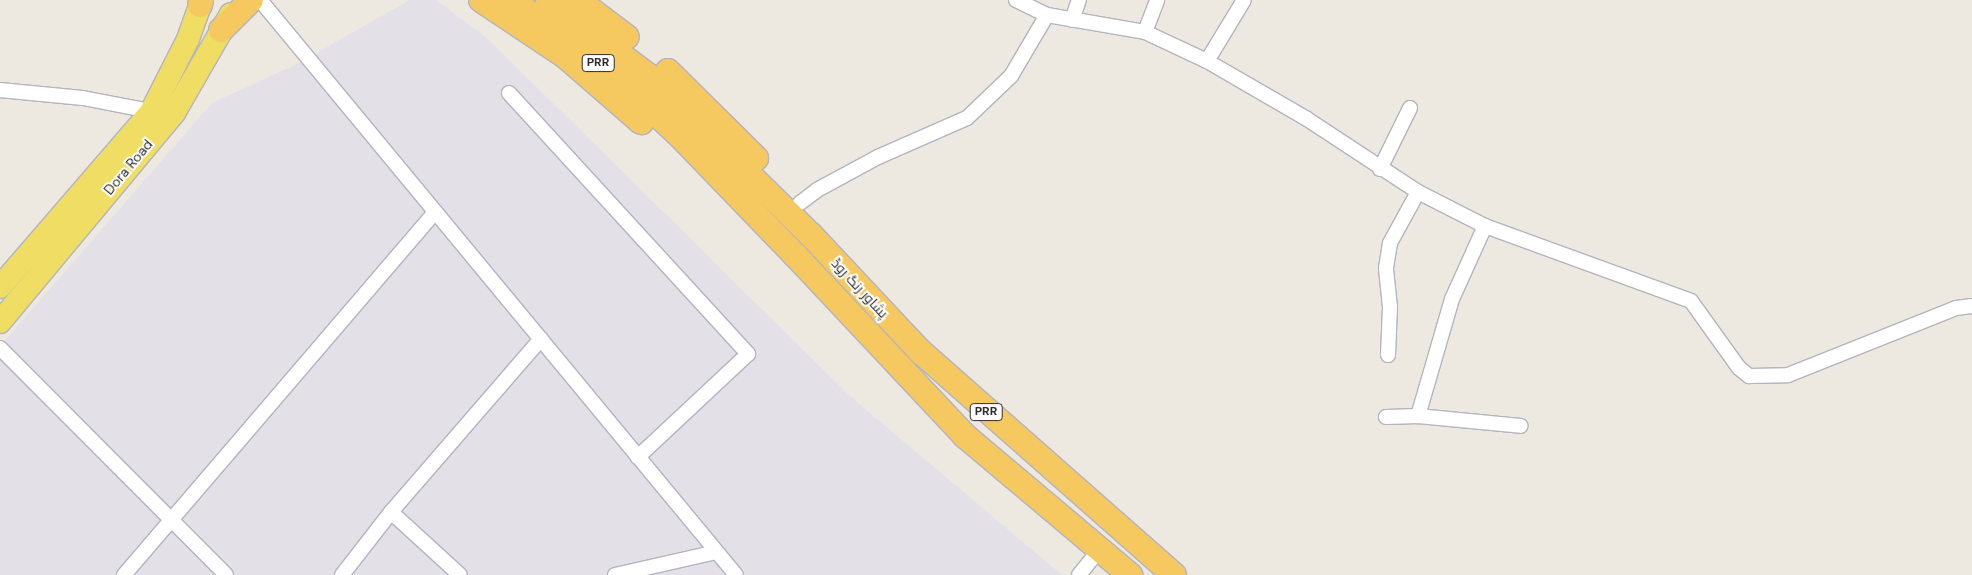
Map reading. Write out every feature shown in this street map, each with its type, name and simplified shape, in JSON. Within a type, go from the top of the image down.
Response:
[{"type":"highway","points":[[221,30],[247,0]]},
{"type":"highway","points":[[481,0],[564,56],[664,142],[764,240],[796,256]]},
{"type":"highway","name":"پشاور رنگ روڈ","points":[[510,0],[562,34],[622,82],[688,128],[811,235],[921,352],[1174,575]]},
{"type":"highway","name":"پشاور رنگ روڈ","points":[[548,0],[649,76],[688,128],[796,256],[964,436],[1130,575]]},
{"type":"highway","points":[[578,0],[655,59],[710,110],[800,203],[811,235]]},
{"type":"main road","points":[[0,287],[151,112],[188,38],[201,2]]},
{"type":"main road","name":"Dora Road","points":[[0,322],[174,114],[221,30]]},
{"type":"street","points":[[247,0],[435,212],[736,575]]},
{"type":"street","points":[[1016,0],[1047,15],[1145,32],[1206,61],[1307,119],[1380,169],[1418,192],[1485,226],[1691,301],[1739,368],[1748,376],[1788,376],[1929,318],[1972,306]]},
{"type":"street","points":[[1072,20],[1079,0]]},
{"type":"street","points":[[1145,32],[1157,0]]},
{"type":"street","points":[[1206,61],[1244,0]]},
{"type":"street","points":[[800,203],[817,190],[878,157],[967,118],[1011,76],[1047,15]]},
{"type":"street","points":[[0,90],[83,98],[151,112],[174,114]]},
{"type":"street","points":[[509,93],[748,354],[638,457]]},
{"type":"street","points":[[1380,169],[1410,108]]},
{"type":"street","points":[[1388,355],[1390,307],[1386,268],[1390,243],[1418,192]]},
{"type":"street","points":[[124,575],[435,212]]},
{"type":"street","points":[[1418,416],[1452,299],[1485,226]]},
{"type":"street","points":[[342,575],[391,512],[541,339]]},
{"type":"street","points":[[0,348],[226,575]]},
{"type":"street","points":[[1386,417],[1418,416],[1521,426]]},
{"type":"street","points":[[391,512],[460,575]]},
{"type":"street","points":[[1079,575],[1099,550]]},
{"type":"street","points":[[615,575],[716,552]]},
{"type":"shaded area","points":[[410,0],[436,0],[488,39],[851,397],[1062,575],[0,575],[0,346],[212,103],[295,65]]}]
